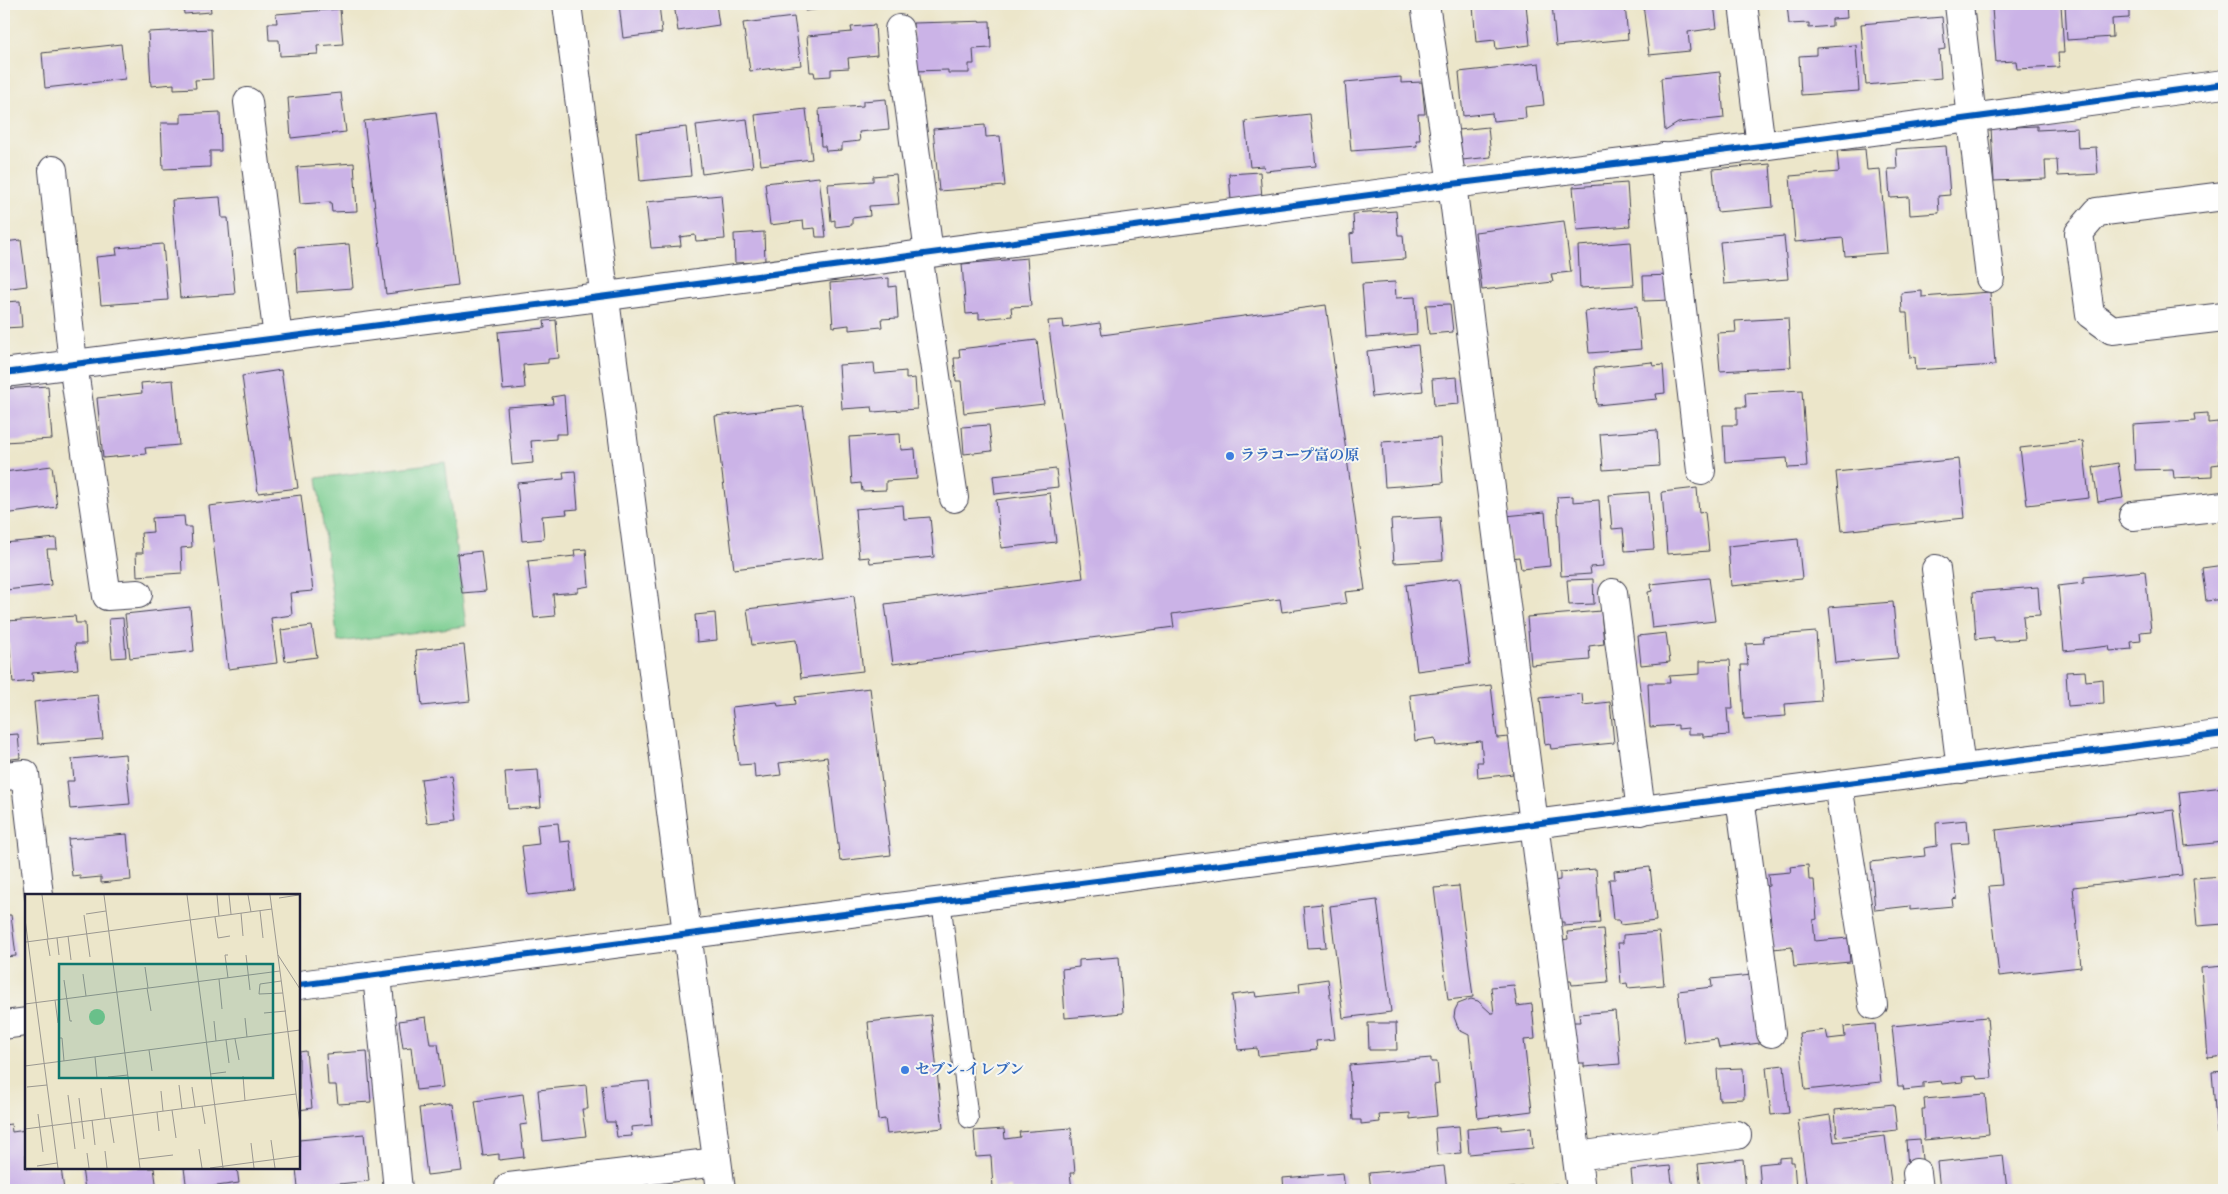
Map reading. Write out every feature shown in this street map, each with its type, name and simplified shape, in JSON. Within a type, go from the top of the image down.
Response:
[{"type":"street","points":[[567,4],[607,296],[686,934],[721,1190]]},
{"type":"street","points":[[1425,4],[1452,184],[1581,1190]]},
{"type":"street","points":[[1743,4],[1761,146]]},
{"type":"street","points":[[1959,4],[1990,278]]},
{"type":"street","points":[[899,29],[923,253],[954,498]]},
{"type":"street","points":[[4,373],[607,296],[1452,184],[1761,146],[2224,84]]},
{"type":"street","points":[[248,102],[278,338]]},
{"type":"street","points":[[1664,157],[1701,471]]},
{"type":"street","points":[[53,170],[73,364],[107,596],[138,594]]},
{"type":"street","points":[[2224,196],[2097,212],[2080,233],[2090,314],[2112,330],[2224,317]]},
{"type":"street","points":[[2133,516],[2224,506]]},
{"type":"street","points":[[1936,569],[1961,769]]},
{"type":"street","points":[[1613,593],[1641,811]]},
{"type":"street","points":[[300,986],[2224,734]]},
{"type":"street","points":[[4,776],[25,774],[39,894]]},
{"type":"street","points":[[1838,784],[1873,1005]]},
{"type":"street","points":[[1740,797],[1771,1033]]},
{"type":"street","points":[[377,975],[398,1190]]},
{"type":"street","points":[[4,1025],[25,1022]]},
{"type":"street","points":[[1577,1156],[1737,1135]]},
{"type":"street","points":[[509,1186],[717,1162]]},
{"type":"lane","points":[[941,901],[969,1119]]},
{"type":"green space","points":[[445,462],[466,626],[338,642],[317,478]]},
{"type":"building","points":[[183,4],[210,4],[211,12],[184,14]]},
{"type":"building","points":[[619,4],[659,4],[662,33],[623,38]]},
{"type":"building","points":[[674,4],[716,4],[719,25],[678,31]]},
{"type":"building","points":[[739,4],[763,4],[763,5],[740,8]]},
{"type":"building","points":[[804,4],[821,4],[821,9],[805,11]]},
{"type":"building","points":[[1526,4],[1530,45],[1496,49],[1495,40],[1476,42],[1473,6]]},
{"type":"building","points":[[1552,4],[1625,4],[1628,39],[1556,46]]},
{"type":"building","points":[[1643,4],[1714,4],[1717,28],[1688,32],[1690,51],[1649,55]]},
{"type":"building","points":[[1787,4],[1846,4],[1847,18],[1832,19],[1832,26],[1809,28],[1809,23],[1789,24]]},
{"type":"building","points":[[2061,4],[2064,53],[2058,53],[2059,67],[2017,69],[2016,61],[1996,62],[1992,8]]},
{"type":"building","points":[[2065,4],[2129,4],[2129,18],[2112,19],[2113,37],[2067,40]]},
{"type":"building","points":[[340,9],[343,44],[317,46],[318,54],[280,56],[279,40],[269,40],[268,23],[277,23],[276,14]]},
{"type":"building","points":[[794,17],[801,65],[750,71],[743,23]]},
{"type":"building","points":[[1942,17],[1945,49],[1939,50],[1941,78],[1866,85],[1861,24]]},
{"type":"building","points":[[990,21],[991,48],[973,49],[974,64],[969,64],[969,73],[948,73],[948,70],[914,71],[913,23]]},
{"type":"building","points":[[875,25],[877,55],[848,58],[849,68],[831,69],[831,76],[815,77],[814,72],[810,72],[807,36],[852,32],[851,27]]},
{"type":"building","points":[[211,29],[213,79],[195,80],[196,88],[174,89],[174,84],[151,86],[148,32]]},
{"type":"building","points":[[121,44],[125,79],[45,88],[42,53]]},
{"type":"building","points":[[1856,45],[1859,91],[1801,95],[1799,56],[1816,55],[1816,48]]},
{"type":"building","points":[[4,49],[6,49],[10,91],[4,91]]},
{"type":"building","points":[[1539,63],[1544,105],[1525,107],[1526,118],[1493,121],[1492,113],[1463,116],[1459,72]]},
{"type":"building","points":[[1720,72],[1724,118],[1678,123],[1665,131],[1661,78]]},
{"type":"building","points":[[1401,77],[1401,83],[1422,82],[1425,114],[1418,114],[1420,140],[1416,140],[1417,146],[1351,151],[1345,82]]},
{"type":"building","points":[[341,93],[346,132],[291,138],[288,98]]},
{"type":"building","points":[[886,99],[889,129],[859,132],[860,141],[842,143],[842,150],[826,151],[825,146],[821,146],[819,109],[863,106],[863,101]]},
{"type":"building","points":[[806,109],[812,159],[761,165],[755,115]]},
{"type":"building","points":[[220,112],[221,151],[210,151],[210,167],[163,169],[161,123],[181,123],[181,114]]},
{"type":"building","points":[[436,112],[458,285],[386,294],[364,121]]},
{"type":"building","points":[[1310,114],[1316,166],[1265,171],[1264,166],[1250,167],[1245,121]]},
{"type":"building","points":[[747,119],[753,167],[702,174],[696,125]]},
{"type":"building","points":[[985,125],[986,137],[1000,136],[1005,186],[939,191],[933,129]]},
{"type":"building","points":[[2037,126],[2037,130],[2077,128],[2078,148],[2096,147],[2098,174],[2058,176],[2057,160],[2045,160],[2046,179],[1994,181],[1991,128]]},
{"type":"building","points":[[686,127],[691,176],[640,181],[636,133]]},
{"type":"building","points":[[1488,127],[1491,157],[1462,160],[1459,130]]},
{"type":"building","points":[[1946,146],[1950,195],[1938,196],[1939,213],[1910,215],[1909,197],[1890,198],[1888,169],[1897,169],[1896,149]]},
{"type":"building","points":[[1865,149],[1867,170],[1880,169],[1887,253],[1845,256],[1843,238],[1795,242],[1790,176],[1839,172],[1837,151]]},
{"type":"building","points":[[354,163],[357,211],[332,212],[331,202],[300,204],[297,167]]},
{"type":"building","points":[[1770,164],[1773,207],[1717,212],[1713,169]]},
{"type":"building","points":[[1260,172],[1262,198],[1231,200],[1229,174]]},
{"type":"building","points":[[896,174],[899,204],[869,206],[870,216],[852,218],[852,225],[835,227],[835,220],[831,221],[828,184],[873,181],[873,176]]},
{"type":"building","points":[[819,177],[826,237],[816,237],[815,228],[804,229],[803,221],[770,225],[765,183]]},
{"type":"building","points":[[1627,183],[1630,226],[1577,230],[1573,187]]},
{"type":"building","points":[[721,195],[725,239],[696,241],[695,235],[680,237],[681,246],[651,248],[646,202]]},
{"type":"building","points":[[220,197],[222,218],[228,218],[235,294],[180,298],[172,200]]},
{"type":"building","points":[[1396,211],[1398,235],[1403,235],[1405,259],[1352,263],[1350,234],[1354,233],[1353,214]]},
{"type":"building","points":[[1564,221],[1571,272],[1551,274],[1553,282],[1482,290],[1475,232]]},
{"type":"building","points":[[764,232],[765,262],[735,263],[734,234]]},
{"type":"building","points":[[1784,236],[1788,279],[1724,284],[1720,242]]},
{"type":"building","points":[[21,240],[27,286],[4,289],[4,242]]},
{"type":"building","points":[[1631,242],[1634,285],[1580,288],[1578,246]]},
{"type":"building","points":[[163,244],[168,300],[101,305],[96,257],[117,255],[116,248]]},
{"type":"building","points":[[349,244],[353,288],[298,292],[295,248]]},
{"type":"building","points":[[1027,258],[1031,306],[1011,307],[1012,316],[979,319],[979,313],[966,314],[962,264]]},
{"type":"building","points":[[1671,275],[1673,300],[1644,301],[1643,276]]},
{"type":"building","points":[[889,278],[889,287],[896,286],[898,318],[881,319],[882,327],[849,330],[849,325],[833,327],[830,283]]},
{"type":"building","points":[[1395,282],[1396,298],[1415,297],[1417,334],[1366,338],[1362,284]]},
{"type":"building","points":[[1922,291],[1922,297],[1990,292],[1995,365],[1916,370],[1915,357],[1910,358],[1907,313],[1902,313],[1901,293]]},
{"type":"building","points":[[20,301],[22,327],[4,328],[4,302]]},
{"type":"building","points":[[1450,304],[1453,332],[1429,334],[1426,305]]},
{"type":"building","points":[[1326,305],[1365,590],[1345,592],[1347,603],[1282,612],[1280,599],[1172,614],[1174,627],[893,664],[885,604],[1083,578],[1048,321],[1063,320],[1064,328],[1100,323],[1102,335]]},
{"type":"building","points":[[1637,306],[1641,349],[1589,353],[1585,311]]},
{"type":"building","points":[[1788,318],[1791,367],[1720,371],[1717,333],[1736,332],[1735,321]]},
{"type":"building","points":[[556,320],[559,358],[548,359],[548,363],[523,365],[525,388],[503,390],[498,332],[545,328],[544,321]]},
{"type":"building","points":[[1037,340],[1044,404],[964,413],[961,381],[956,381],[954,358],[960,358],[959,349]]},
{"type":"building","points":[[1418,345],[1423,391],[1372,397],[1367,351]]},
{"type":"building","points":[[1652,362],[1653,366],[1663,365],[1665,393],[1656,394],[1657,399],[1597,405],[1594,368]]},
{"type":"building","points":[[874,363],[875,374],[906,371],[906,379],[915,378],[917,409],[873,412],[872,407],[842,409],[839,365]]},
{"type":"building","points":[[281,370],[298,488],[258,493],[242,376]]},
{"type":"building","points":[[1457,377],[1459,404],[1434,406],[1432,379]]},
{"type":"building","points":[[173,380],[179,445],[145,448],[146,454],[103,458],[97,398],[142,393],[141,383]]},
{"type":"building","points":[[48,386],[52,439],[5,442],[4,389]]},
{"type":"building","points":[[1802,390],[1807,467],[1788,468],[1787,458],[1725,462],[1723,425],[1737,425],[1737,407],[1746,407],[1745,393]]},
{"type":"building","points":[[564,395],[567,434],[556,434],[556,439],[531,441],[533,463],[512,465],[507,407],[553,404],[552,397]]},
{"type":"building","points":[[803,406],[823,558],[734,569],[715,416]]},
{"type":"building","points":[[2208,413],[2208,423],[2218,422],[2220,464],[2212,465],[2212,476],[2174,478],[2173,469],[2135,470],[2133,425],[2195,421],[2194,414]]},
{"type":"building","points":[[989,425],[992,451],[964,454],[962,427]]},
{"type":"building","points":[[1657,430],[1659,466],[1603,470],[1600,434]]},
{"type":"building","points":[[900,434],[901,450],[915,449],[917,479],[886,481],[886,490],[862,491],[861,483],[852,484],[849,437]]},
{"type":"building","points":[[1440,438],[1443,483],[1385,487],[1382,442]]},
{"type":"building","points":[[2083,441],[2089,498],[2027,505],[2020,448]]},
{"type":"building","points":[[1959,459],[1965,518],[1842,531],[1836,472]]},
{"type":"building","points":[[2118,463],[2123,498],[2098,502],[2093,467]]},
{"type":"building","points":[[52,466],[57,507],[4,514],[4,472]]},
{"type":"building","points":[[1056,469],[1058,487],[995,494],[993,476]]},
{"type":"building","points":[[575,471],[578,509],[566,510],[567,514],[542,516],[544,539],[522,541],[517,483],[564,479],[563,472]]},
{"type":"building","points":[[1697,488],[1699,513],[1705,512],[1709,551],[1667,554],[1662,492]]},
{"type":"building","points":[[1649,492],[1654,549],[1625,551],[1623,528],[1612,529],[1609,495]]},
{"type":"building","points":[[1050,493],[1056,542],[1001,548],[996,500]]},
{"type":"building","points":[[301,495],[313,591],[290,593],[292,615],[271,618],[277,663],[228,669],[209,506]]},
{"type":"building","points":[[1573,496],[1573,502],[1599,500],[1603,566],[1590,567],[1591,574],[1561,576],[1557,497]]},
{"type":"building","points":[[903,505],[904,519],[930,517],[934,557],[870,563],[869,557],[859,558],[855,509]]},
{"type":"building","points":[[1545,512],[1550,566],[1521,569],[1519,557],[1511,558],[1506,516]]},
{"type":"building","points":[[184,516],[185,527],[191,527],[192,547],[181,548],[182,573],[137,576],[136,553],[143,553],[141,533],[153,532],[152,518]]},
{"type":"building","points":[[1440,517],[1443,560],[1394,563],[1391,520]]},
{"type":"building","points":[[56,538],[57,549],[47,549],[51,585],[6,590],[4,543]]},
{"type":"building","points":[[1798,539],[1802,579],[1731,586],[1728,546]]},
{"type":"building","points":[[586,549],[589,586],[578,588],[578,592],[553,594],[555,616],[534,618],[528,561],[575,556],[574,550]]},
{"type":"building","points":[[481,551],[486,591],[462,593],[457,554]]},
{"type":"building","points":[[2224,565],[2224,599],[2206,601],[2202,568]]},
{"type":"building","points":[[2145,571],[2151,631],[2140,632],[2141,641],[2131,642],[2132,649],[2110,651],[2109,646],[2064,651],[2058,586],[2084,583],[2084,577]]},
{"type":"building","points":[[1460,578],[1470,664],[1417,671],[1406,585]]},
{"type":"building","points":[[1709,578],[1715,621],[1652,628],[1648,592],[1652,591],[1651,584]]},
{"type":"building","points":[[1593,579],[1594,604],[1569,605],[1567,580]]},
{"type":"building","points":[[2038,587],[2040,615],[2023,616],[2025,639],[1994,641],[1994,637],[1976,639],[1973,592]]},
{"type":"building","points":[[854,596],[863,671],[801,678],[796,640],[752,645],[747,609]]},
{"type":"building","points":[[1893,602],[1898,658],[1835,663],[1829,607]]},
{"type":"building","points":[[190,607],[194,651],[130,658],[125,614]]},
{"type":"building","points":[[1601,611],[1604,644],[1589,646],[1590,660],[1531,665],[1527,617]]},
{"type":"building","points":[[715,613],[717,640],[697,642],[695,615]]},
{"type":"building","points":[[75,616],[76,623],[85,623],[86,644],[75,644],[78,669],[32,673],[33,681],[13,683],[7,621]]},
{"type":"building","points":[[123,618],[126,657],[112,658],[109,619]]},
{"type":"building","points":[[312,626],[317,657],[285,661],[281,630]]},
{"type":"building","points":[[1816,632],[1821,701],[1785,704],[1786,716],[1744,719],[1741,665],[1748,665],[1746,644],[1764,643],[1763,636]]},
{"type":"building","points":[[1666,633],[1670,662],[1641,665],[1638,636]]},
{"type":"building","points":[[464,645],[470,701],[422,706],[416,650]]},
{"type":"building","points":[[1730,660],[1733,709],[1727,709],[1729,735],[1703,737],[1703,734],[1688,734],[1688,728],[1678,729],[1678,725],[1650,727],[1648,683],[1670,683],[1669,676],[1700,674],[1700,661]]},
{"type":"building","points":[[2085,671],[2086,681],[2103,679],[2104,703],[2068,706],[2066,672]]},
{"type":"building","points":[[1491,685],[1497,738],[1509,737],[1513,774],[1478,778],[1477,762],[1483,762],[1481,741],[1436,746],[1435,738],[1415,741],[1410,695]]},
{"type":"building","points":[[870,688],[891,855],[840,861],[827,757],[779,763],[781,775],[755,778],[754,764],[739,765],[732,707],[777,702],[778,706],[796,704],[795,697]]},
{"type":"building","points":[[1582,694],[1583,705],[1610,702],[1614,743],[1551,749],[1550,744],[1545,745],[1540,698]]},
{"type":"building","points":[[98,695],[103,739],[38,744],[34,702]]},
{"type":"building","points":[[18,734],[20,758],[4,760],[4,735]]},
{"type":"building","points":[[125,754],[130,804],[70,809],[67,781],[74,781],[72,759]]},
{"type":"building","points":[[538,770],[541,807],[508,809],[505,772]]},
{"type":"building","points":[[451,775],[457,820],[427,823],[421,779]]},
{"type":"building","points":[[2224,787],[2224,842],[2185,846],[2179,792]]},
{"type":"building","points":[[2174,810],[2182,875],[2073,887],[2081,967],[1999,976],[1989,886],[2002,885],[1996,830]]},
{"type":"building","points":[[1967,820],[1969,843],[1951,844],[1957,898],[1952,899],[1953,906],[1910,910],[1910,906],[1875,910],[1871,862],[1925,856],[1924,848],[1937,846],[1936,823]]},
{"type":"building","points":[[558,823],[560,842],[570,841],[575,890],[528,895],[522,846],[539,844],[537,825]]},
{"type":"building","points":[[127,834],[131,880],[101,883],[101,877],[80,879],[80,875],[72,876],[68,839]]},
{"type":"building","points":[[1808,865],[1809,880],[1814,880],[1817,919],[1813,920],[1815,941],[1848,938],[1850,962],[1794,967],[1792,947],[1773,949],[1771,924],[1766,925],[1763,887],[1769,886],[1768,874],[1791,872],[1790,867]]},
{"type":"building","points":[[1650,867],[1656,921],[1620,925],[1619,920],[1613,920],[1609,879],[1615,879],[1614,871]]},
{"type":"building","points":[[1596,869],[1600,923],[1564,926],[1564,922],[1558,922],[1554,881],[1560,880],[1560,872]]},
{"type":"building","points":[[2224,876],[2224,924],[2197,926],[2193,878]]},
{"type":"building","points":[[1459,886],[1473,997],[1448,1000],[1434,888]]},
{"type":"building","points":[[1377,900],[1391,1012],[1343,1018],[1330,906]]},
{"type":"building","points":[[1322,904],[1326,947],[1307,948],[1303,906]]},
{"type":"building","points":[[4,915],[11,915],[16,956],[4,957]]},
{"type":"building","points":[[1603,929],[1608,982],[1572,985],[1571,981],[1565,981],[1562,940],[1568,939],[1567,932]]},
{"type":"building","points":[[1659,932],[1664,985],[1628,988],[1627,983],[1621,984],[1618,943],[1623,943],[1623,935]]},
{"type":"building","points":[[1119,957],[1123,1013],[1065,1018],[1062,969],[1079,967],[1079,960]]},
{"type":"building","points":[[2224,966],[2224,1056],[2208,1058],[2201,968]]},
{"type":"building","points":[[1752,975],[1760,1043],[1719,1048],[1717,1039],[1684,1043],[1678,991],[1712,987],[1711,979]]},
{"type":"building","points":[[1328,979],[1335,1039],[1316,1041],[1317,1050],[1258,1056],[1257,1048],[1238,1050],[1232,995],[1255,992],[1256,997],[1300,992],[1299,983]]},
{"type":"building","points":[[1514,985],[1517,1006],[1532,1004],[1535,1039],[1524,1040],[1532,1111],[1478,1118],[1469,1035],[1459,1030],[1454,1017],[1455,1010],[1458,1004],[1471,999],[1478,1001],[1491,1013],[1494,1013],[1491,987]]},
{"type":"building","points":[[1615,1011],[1620,1064],[1584,1067],[1584,1063],[1578,1063],[1573,1022],[1580,1022],[1579,1014]]},
{"type":"building","name":"セブン-イレブン","points":[[931,1015],[943,1128],[887,1134],[885,1119],[878,1120],[868,1022]]},
{"type":"building","points":[[426,1017],[430,1044],[438,1044],[444,1087],[416,1090],[411,1047],[403,1048],[399,1021]]},
{"type":"building","points":[[1987,1017],[1992,1078],[1962,1077],[1963,1082],[1942,1084],[1941,1081],[1923,1083],[1923,1088],[1904,1090],[1903,1086],[1898,1086],[1892,1026]]},
{"type":"building","points":[[1368,1023],[1396,1023],[1397,1050],[1369,1050]]},
{"type":"building","points":[[1875,1024],[1881,1082],[1805,1090],[1799,1033],[1826,1030],[1828,1039],[1845,1037],[1844,1027]]},
{"type":"building","points":[[306,1051],[312,1108],[300,1110],[300,1052]]},
{"type":"building","points":[[367,1051],[371,1102],[338,1104],[336,1085],[328,1085],[326,1054]]},
{"type":"building","points":[[1431,1058],[1431,1062],[1437,1062],[1439,1084],[1434,1085],[1437,1116],[1410,1119],[1410,1113],[1379,1115],[1380,1122],[1361,1124],[1361,1120],[1353,1120],[1349,1065]]},
{"type":"building","points":[[1784,1065],[1789,1113],[1771,1115],[1766,1067]]},
{"type":"building","points":[[1743,1068],[1744,1099],[1719,1100],[1717,1069]]},
{"type":"building","points":[[2224,1071],[2224,1134],[2217,1134],[2212,1072]]},
{"type":"building","points":[[649,1081],[652,1125],[631,1127],[632,1136],[617,1137],[615,1122],[606,1122],[602,1085]]},
{"type":"building","points":[[586,1085],[588,1109],[582,1109],[586,1136],[543,1141],[538,1090]]},
{"type":"building","points":[[523,1094],[527,1124],[520,1125],[524,1157],[499,1160],[499,1154],[483,1156],[475,1101]]},
{"type":"building","points":[[1985,1094],[1989,1134],[1924,1140],[1922,1109],[1925,1109],[1924,1099]]},
{"type":"building","points":[[453,1104],[462,1171],[427,1175],[419,1108]]},
{"type":"building","points":[[1894,1104],[1897,1130],[1837,1137],[1835,1110]]},
{"type":"building","points":[[1830,1115],[1834,1142],[1885,1136],[1892,1190],[1807,1190],[1798,1120]]},
{"type":"building","points":[[11,1124],[12,1132],[25,1130],[25,1169],[61,1169],[64,1190],[4,1190],[4,1125]]},
{"type":"building","points":[[1459,1126],[1461,1153],[1437,1155],[1435,1128]]},
{"type":"building","points":[[1502,1126],[1502,1130],[1531,1127],[1533,1148],[1469,1154],[1467,1129]]},
{"type":"building","points":[[1071,1128],[1075,1173],[1070,1173],[1072,1190],[1010,1190],[1010,1187],[993,1188],[991,1156],[976,1157],[974,1131],[1004,1129],[1005,1139],[1020,1137],[1019,1132]]},
{"type":"building","points":[[364,1134],[369,1181],[298,1188],[296,1169],[300,1169],[300,1140]]},
{"type":"building","points":[[1920,1139],[1923,1169],[1908,1169],[1906,1140]]},
{"type":"building","points":[[2003,1155],[2007,1190],[1940,1190],[1937,1162]]},
{"type":"building","points":[[1791,1157],[1791,1162],[1794,1162],[1796,1190],[1761,1190],[1759,1164],[1779,1162],[1779,1158]]},
{"type":"building","points":[[1743,1159],[1746,1190],[1701,1190],[1698,1164]]},
{"type":"building","points":[[1444,1166],[1447,1190],[1371,1190],[1369,1173]]},
{"type":"building","points":[[1670,1166],[1673,1190],[1633,1190],[1631,1170]]},
{"type":"building","points":[[82,1169],[154,1169],[157,1190],[85,1190]]},
{"type":"building","points":[[184,1169],[237,1169],[239,1183],[187,1190]]},
{"type":"building","points":[[1343,1173],[1345,1190],[1284,1190],[1283,1178]]},
{"type":"building","points":[[1557,1184],[1557,1190],[1502,1190],[1502,1189]]},
{"type":"building","points":[[658,1185],[658,1190],[624,1190],[624,1188]]},
{"type":"cycle path","points":[[4,373],[607,296],[1452,184],[1761,146],[2224,84]]},
{"type":"cycle path","points":[[300,985],[2224,734]]},
{"type":"place","name":"ララコープ富の原","points":[[1230,456]]},
{"type":"place","name":"セブン-イレブン","points":[[905,1070]]}]
